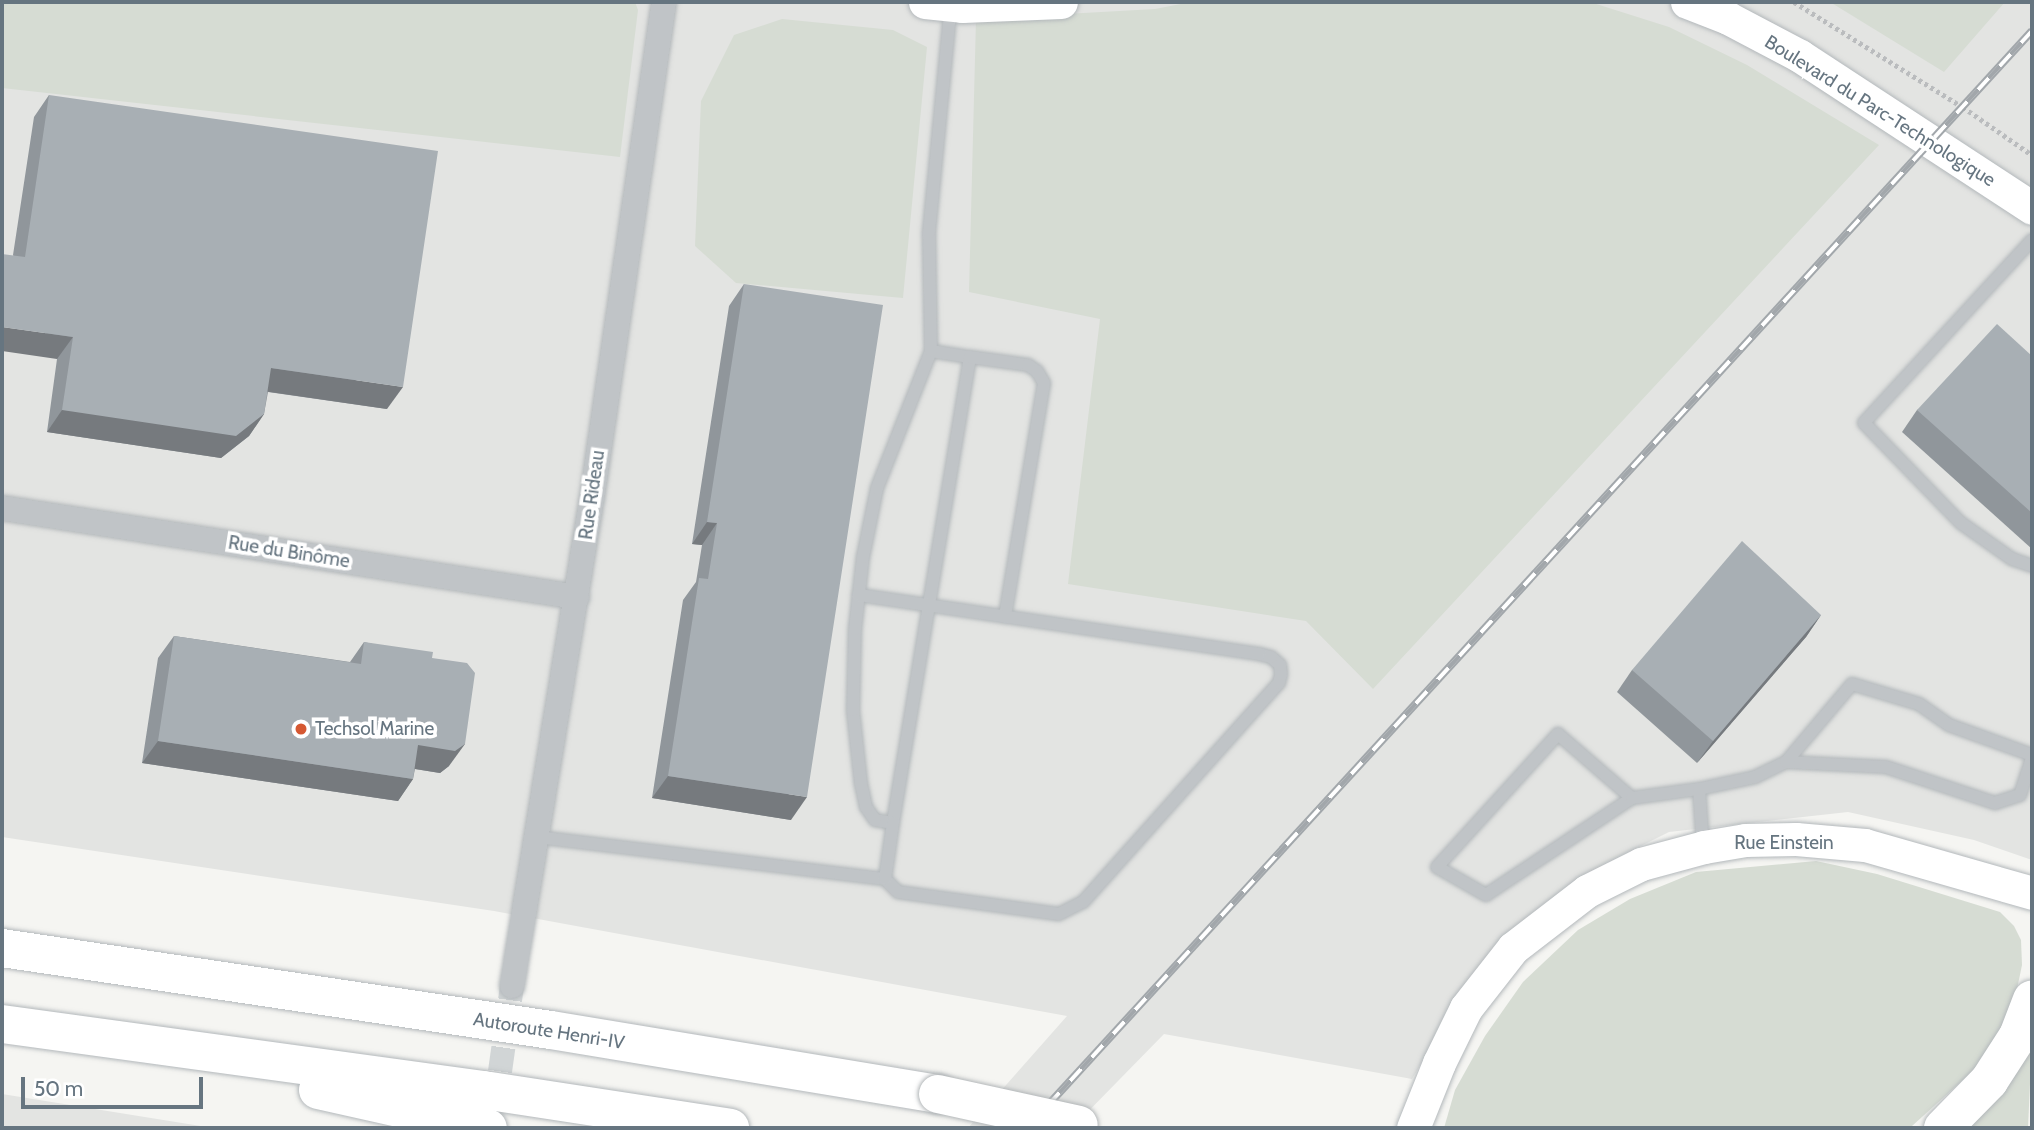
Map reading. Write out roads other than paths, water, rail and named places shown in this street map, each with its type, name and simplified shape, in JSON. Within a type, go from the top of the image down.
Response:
[{"type":"highway","name":"Autoroute Henri-IV","points":[[2,948],[551,1030],[938,1094],[1087,1127]]},
{"type":"highway","points":[[1943,1128],[1989,1081],[2018,1036],[2032,1000]]},
{"type":"highway","points":[[2,1024],[482,1090],[730,1128]]},
{"type":"highway","points":[[67,1034],[488,1128]]},
{"type":"street","name":"Rue Rideau","points":[[512,986],[577,597],[664,2]]},
{"type":"street","points":[[938,3],[1061,2]]},
{"type":"street","name":"Boulevard du Parc-Technologique","points":[[1687,2],[1728,18],[1800,56],[2032,208]]},
{"type":"street","name":"Rue du Binôme","points":[[2,508],[577,597]]},
{"type":"street","name":"Rue Einstein","points":[[1413,1128],[1439,1063],[1466,1008],[1513,948],[1587,891],[1641,864],[1703,847],[1745,840],[1796,839],[1865,845],[2032,893]]},
{"type":"lane","points":[[893,823],[875,820],[866,807],[861,784],[853,710],[858,596],[877,488],[931,351],[929,232],[938,3]]},
{"type":"lane","points":[[2032,240],[1864,423],[1961,523],[2012,559],[2032,566]]},
{"type":"lane","points":[[931,351],[1028,365],[1037,371],[1044,383],[1005,617]]},
{"type":"lane","points":[[885,879],[970,357]]},
{"type":"lane","points":[[537,837],[885,879],[898,892],[1059,914],[1083,902],[1279,683],[1280,665],[1271,657],[858,596]]},
{"type":"lane","points":[[1632,798],[1558,734],[1437,867],[1486,895],[1632,798],[1699,789],[1755,777],[1786,762],[1853,684],[1919,704],[1950,725],[2032,756],[2020,795],[1996,803],[1886,767],[1786,762]]},
{"type":"lane","points":[[1699,789],[1703,847]]},
{"type":"tunnel","points":[[495,1107],[512,986]]},
{"type":"railway","points":[[1027,1128],[2032,31]]},
{"type":"place","name":"Techsol Marine","points":[[301,729]]}]
